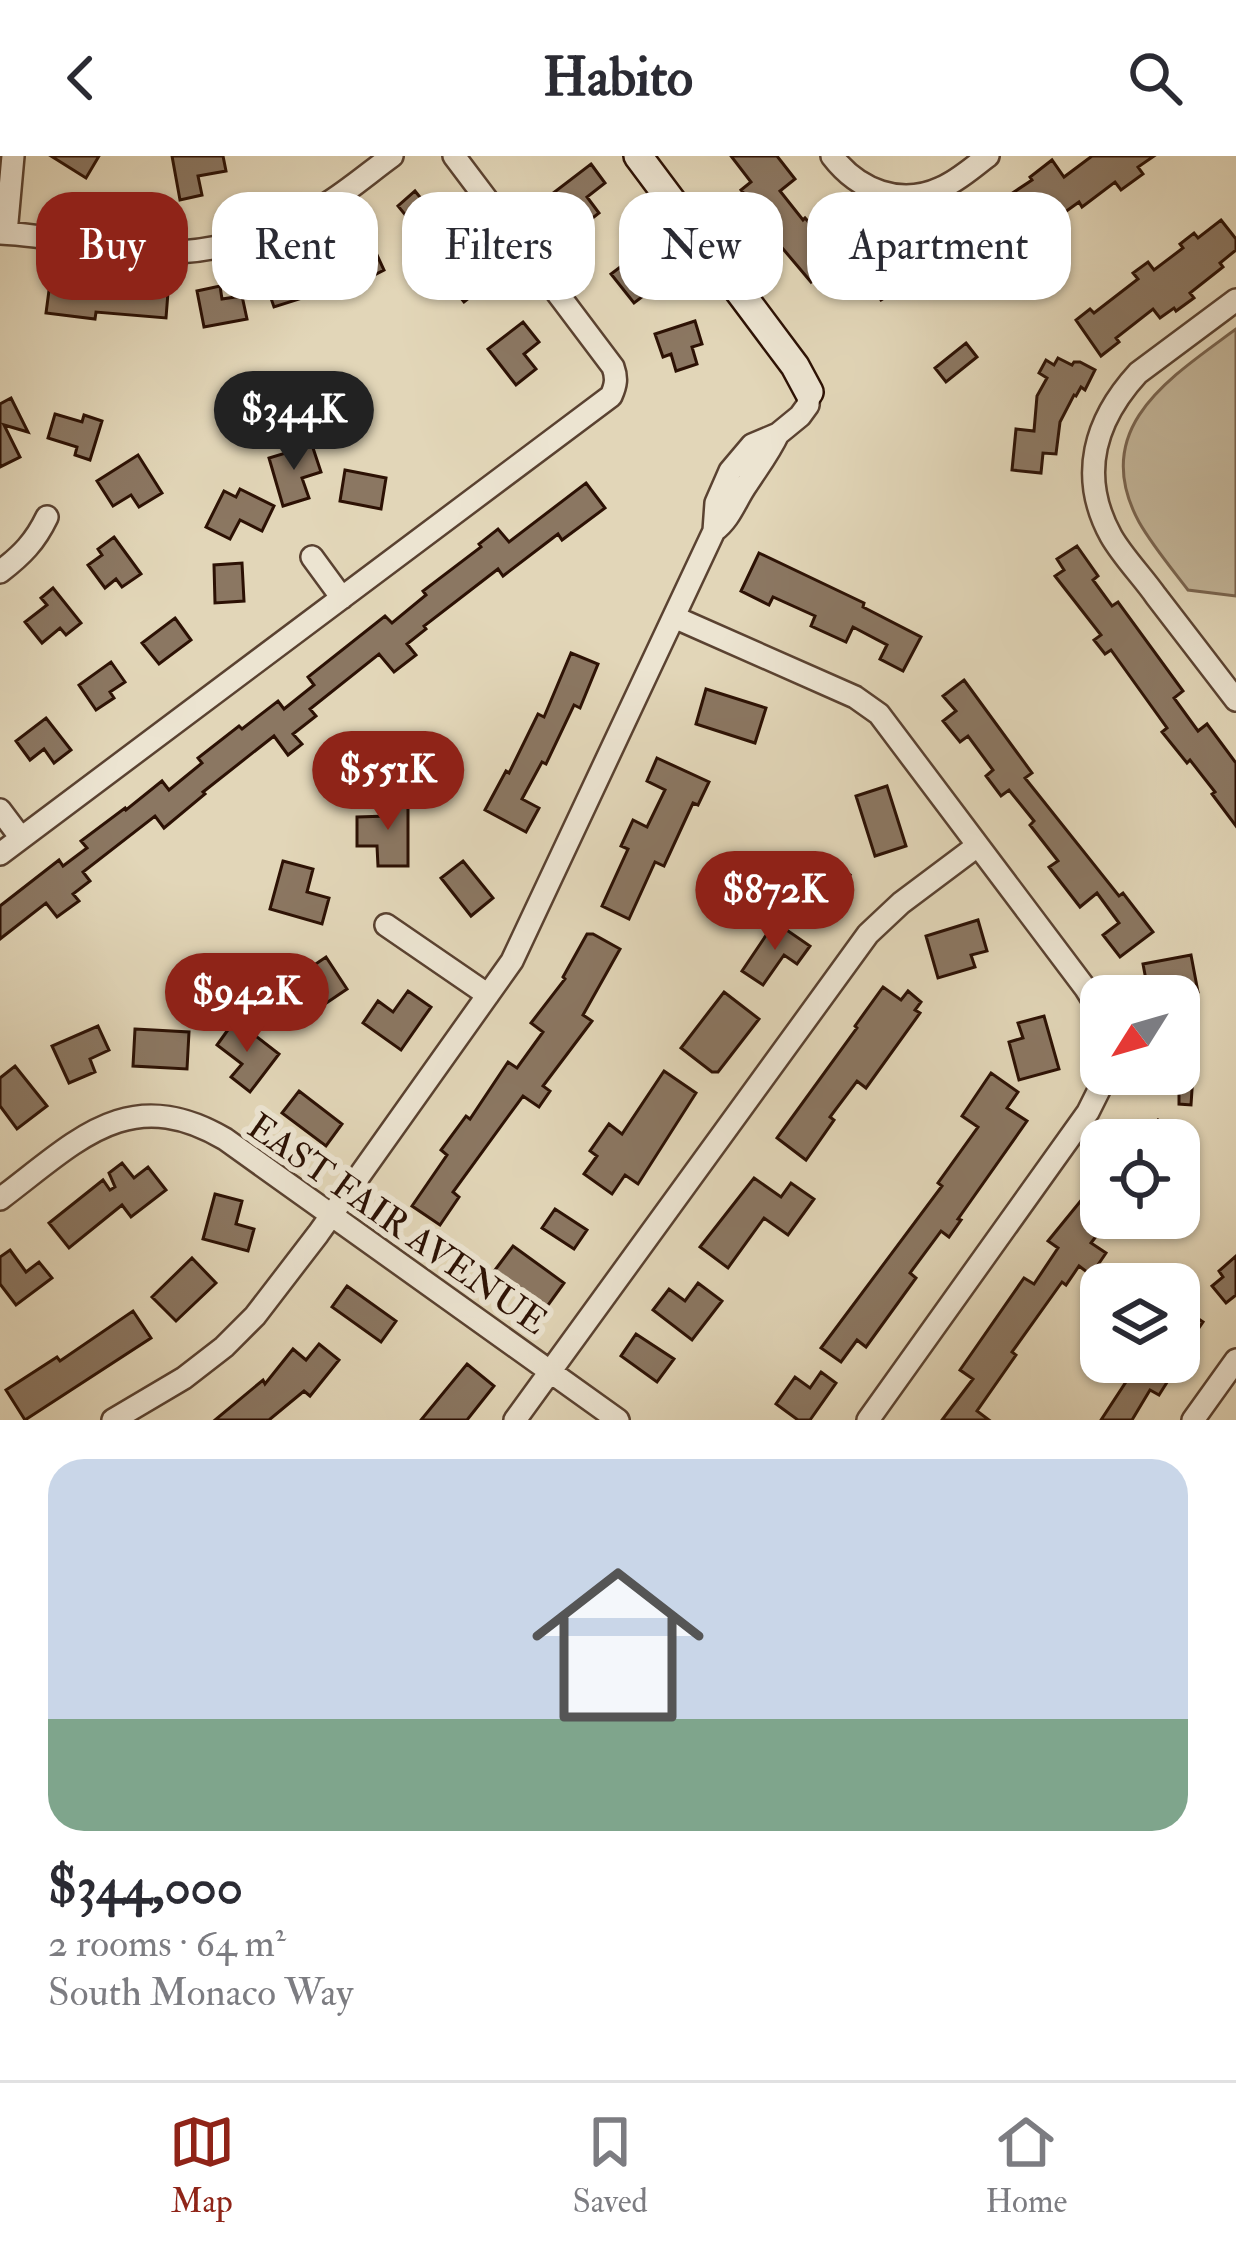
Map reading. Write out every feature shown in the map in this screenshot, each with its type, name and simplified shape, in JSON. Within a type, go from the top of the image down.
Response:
[{"type":"street","points":[[13,156],[3,233],[143,252],[205,249],[286,226],[328,203],[392,156]]},
{"type":"street","points":[[0,854],[611,396],[616,387],[613,367],[454,156]]},
{"type":"street","points":[[113,1420],[184,1378],[224,1347],[267,1302],[488,995],[524,940],[713,531],[727,521],[778,434],[808,405],[809,392],[802,376],[638,156]]},
{"type":"street","points":[[832,156],[871,190],[907,196],[944,187],[988,156]]},
{"type":"street","points":[[1236,300],[1138,373],[1111,406],[1094,458],[1094,482],[1112,537],[1236,700]]},
{"type":"street","points":[[0,572],[36,541],[47,517]]},
{"type":"street","points":[[312,557],[342,598]]},
{"type":"street","points":[[674,617],[867,704],[891,727],[1080,980]]},
{"type":"street","points":[[0,810],[21,838]]},
{"type":"street","points":[[515,1420],[868,934],[977,846]]},
{"type":"street","points":[[386,925],[488,995]]},
{"type":"street","points":[[868,1420],[1096,1095]]},
{"type":"street","name":"EAST FAIR AVENUE","points":[[2,1194],[98,1129],[129,1117],[161,1115],[193,1123],[225,1139],[618,1420]]},
{"type":"street","points":[[1193,1420],[1236,1360]]},
{"type":"shaded area","points":[[1236,329],[1236,596],[1188,590],[1139,522],[1126,489],[1123,459],[1130,433],[1163,387]]},
{"type":"building","points":[[51,156],[99,156],[86,178]]},
{"type":"building","points":[[172,156],[223,156],[226,171],[198,176],[202,195],[188,198],[188,192],[179,192]]},
{"type":"building","points":[[731,156],[777,156],[795,179],[781,192],[743,192],[751,182]]},
{"type":"building","points":[[1092,156],[1154,156],[1138,167],[1143,174],[1121,190],[1115,182],[1082,207],[1079,202],[1071,208],[1071,192],[1014,192],[1052,160],[1064,177]]},
{"type":"building","points":[[591,164],[605,183],[593,192],[554,192]]},
{"type":"building","points":[[783,195],[807,220],[807,277],[783,249]]},
{"type":"building","points":[[1221,220],[1236,239],[1236,250],[1220,263],[1223,267],[1190,293],[1194,298],[1160,318],[1153,309],[1101,356],[1076,320],[1090,309],[1094,313],[1138,279],[1133,273],[1148,262],[1154,270],[1194,233],[1198,238]]},
{"type":"building","points":[[212,288],[212,300],[243,300],[247,319],[204,327],[197,291]]},
{"type":"building","points":[[48,300],[167,300],[166,318],[96,312],[95,319],[46,313]]},
{"type":"building","points":[[695,321],[702,344],[692,347],[697,364],[676,371],[671,354],[663,357],[655,334]]},
{"type":"building","points":[[523,322],[539,342],[524,354],[536,369],[516,385],[488,349]]},
{"type":"building","points":[[966,343],[977,357],[946,382],[935,368]]},
{"type":"building","points":[[1058,358],[1095,370],[1060,422],[1056,454],[1043,453],[1041,473],[1012,470],[1016,429],[1034,431],[1037,396],[1047,378],[1039,373],[1046,360],[1054,365]]},
{"type":"building","points":[[11,398],[28,432],[4,425],[20,457],[0,467],[0,404]]},
{"type":"building","points":[[55,414],[82,422],[84,415],[102,421],[90,460],[75,455],[77,447],[48,438]]},
{"type":"building","points":[[312,445],[321,472],[302,478],[309,498],[283,506],[269,458]]},
{"type":"building","points":[[138,455],[162,493],[139,507],[131,495],[113,506],[97,481]]},
{"type":"building","points":[[345,470],[386,478],[381,509],[340,501]]},
{"type":"building","points":[[586,483],[605,508],[562,540],[558,534],[503,576],[498,569],[424,626],[407,644],[416,655],[394,672],[379,654],[310,709],[316,716],[293,734],[302,744],[288,755],[274,736],[164,828],[155,816],[83,872],[90,881],[73,894],[79,901],[57,917],[46,903],[0,939],[0,906],[59,860],[63,866],[87,848],[81,841],[162,781],[169,790],[202,763],[198,758],[239,726],[242,729],[278,701],[284,709],[314,685],[308,677],[385,616],[392,623],[498,529],[509,542]]},
{"type":"building","points":[[240,489],[274,506],[262,531],[240,520],[230,539],[206,527],[224,491],[236,497]]},
{"type":"building","points":[[114,537],[141,574],[122,587],[116,579],[105,588],[88,565]]},
{"type":"building","points":[[1077,546],[1112,606],[1118,602],[1183,691],[1174,698],[1198,731],[1207,724],[1236,763],[1236,826],[1190,760],[1187,763],[1162,732],[1167,728],[1111,650],[1105,654],[1094,640],[1101,635],[1055,576],[1064,570],[1057,559]]},
{"type":"building","points":[[759,553],[864,603],[863,607],[921,637],[903,671],[880,659],[887,645],[853,627],[846,642],[811,626],[815,616],[773,597],[769,605],[741,591]]},
{"type":"building","points":[[242,563],[244,601],[215,603],[214,565]]},
{"type":"building","points":[[53,588],[81,623],[66,635],[60,628],[42,643],[25,622],[47,605],[41,598]]},
{"type":"building","points":[[175,618],[191,640],[159,664],[142,643]]},
{"type":"building","points":[[571,653],[598,664],[580,708],[574,705],[546,764],[542,762],[522,799],[539,808],[526,832],[485,810],[538,714],[544,717]]},
{"type":"building","points":[[111,662],[125,682],[110,692],[114,698],[96,710],[79,685]]},
{"type":"building","points":[[964,680],[1032,773],[1025,778],[1153,932],[1120,957],[1103,935],[1119,923],[1097,893],[1080,907],[1049,867],[1058,861],[1030,825],[1034,821],[1009,790],[1001,796],[986,776],[993,770],[968,736],[960,742],[943,721],[956,711],[943,696]]},
{"type":"building","points":[[706,689],[766,708],[755,743],[696,724]]},
{"type":"building","points":[[46,718],[71,750],[54,763],[44,749],[30,760],[16,741]]},
{"type":"building","points":[[657,758],[709,782],[698,805],[693,803],[664,866],[655,862],[629,919],[602,906],[628,849],[621,846],[633,820],[647,827],[665,790],[647,781]]},
{"type":"building","points":[[887,786],[906,846],[875,856],[856,796]]},
{"type":"building","points":[[388,796],[408,796],[408,866],[378,866],[377,846],[357,846],[357,817],[388,816]]},
{"type":"building","points":[[820,855],[850,875],[824,913],[795,893]]},
{"type":"building","points":[[283,861],[313,869],[307,892],[329,898],[322,924],[270,909]]},
{"type":"building","points":[[463,861],[493,898],[471,916],[441,878]]},
{"type":"building","points":[[978,920],[987,951],[971,955],[975,967],[938,978],[926,936]]},
{"type":"building","points":[[775,922],[810,946],[797,964],[784,955],[763,985],[742,971]]},
{"type":"building","points":[[587,934],[620,949],[583,1015],[592,1021],[543,1086],[550,1091],[539,1107],[523,1096],[453,1192],[459,1197],[440,1225],[412,1206],[447,1155],[441,1150],[466,1116],[470,1119],[508,1062],[517,1068],[543,1032],[531,1023],[565,979]]},
{"type":"building","points":[[1191,955],[1195,975],[1145,975],[1143,964]]},
{"type":"building","points":[[326,957],[347,989],[322,1006],[301,974]]},
{"type":"building","points":[[883,987],[901,1000],[908,991],[921,1002],[915,1010],[920,1013],[866,1088],[857,1081],[806,1160],[777,1138]]},
{"type":"building","points":[[408,991],[431,1007],[401,1050],[363,1023],[378,1001],[393,1012]]},
{"type":"building","points":[[724,992],[759,1019],[718,1072],[712,1072],[681,1048]]},
{"type":"building","points":[[1044,1016],[1059,1069],[1019,1080],[1009,1042],[1023,1038],[1018,1023]]},
{"type":"building","points":[[235,1020],[279,1054],[250,1092],[231,1077],[242,1064],[217,1045]]},
{"type":"building","points":[[98,1026],[109,1050],[90,1059],[95,1072],[69,1083],[52,1046]]},
{"type":"building","points":[[135,1029],[189,1032],[187,1069],[133,1066]]},
{"type":"building","points":[[15,1066],[47,1106],[17,1129],[0,1106],[0,1078]]},
{"type":"building","points":[[664,1071],[696,1093],[638,1184],[625,1175],[612,1194],[584,1174],[597,1156],[590,1151],[609,1124],[622,1134]]},
{"type":"building","points":[[991,1073],[1018,1092],[1007,1108],[1027,1121],[949,1237],[941,1231],[910,1273],[916,1278],[866,1347],[857,1340],[841,1362],[821,1348],[942,1186],[938,1183],[978,1127],[962,1116]]},
{"type":"building","points":[[299,1091],[342,1124],[326,1146],[282,1113]]},
{"type":"building","points":[[1179,1095],[1192,1095],[1191,1105],[1179,1104]]},
{"type":"building","points":[[122,1163],[134,1178],[148,1167],[166,1190],[131,1217],[122,1205],[69,1248],[49,1223],[103,1180],[110,1190],[115,1187],[109,1173]]},
{"type":"building","points":[[754,1178],[781,1197],[791,1183],[814,1199],[788,1235],[764,1218],[728,1268],[700,1247]]},
{"type":"building","points":[[215,1194],[242,1201],[236,1224],[254,1229],[248,1251],[203,1239]]},
{"type":"building","points":[[1080,1202],[1080,1239],[1094,1239],[1091,1243],[1106,1253],[1099,1263],[1080,1263],[1012,1352],[1016,1355],[977,1411],[989,1420],[942,1420],[973,1379],[960,1370],[1024,1278],[1034,1284],[1058,1248],[1048,1241]]},
{"type":"building","points":[[555,1209],[587,1230],[574,1249],[542,1228]]},
{"type":"building","points":[[513,1246],[564,1283],[546,1308],[495,1270]]},
{"type":"building","points":[[10,1250],[26,1272],[39,1262],[52,1278],[16,1305],[0,1284],[0,1257]]},
{"type":"building","points":[[1236,1256],[1236,1295],[1226,1303],[1212,1286],[1223,1277],[1219,1271]]},
{"type":"building","points":[[192,1258],[216,1283],[176,1321],[152,1297]]},
{"type":"building","points":[[698,1283],[722,1301],[692,1340],[653,1310],[669,1289],[685,1301]]},
{"type":"building","points":[[347,1286],[396,1321],[381,1342],[332,1307]]},
{"type":"building","points":[[133,1311],[151,1338],[25,1420],[6,1390],[57,1357],[60,1361]]},
{"type":"building","points":[[636,1334],[674,1359],[657,1382],[621,1356]]},
{"type":"building","points":[[319,1344],[339,1360],[310,1396],[304,1391],[269,1420],[215,1420],[263,1380],[265,1384],[293,1349],[306,1360]]},
{"type":"building","points":[[467,1364],[494,1386],[467,1420],[421,1420]]},
{"type":"building","points":[[821,1372],[836,1383],[810,1420],[798,1420],[776,1404],[795,1377],[810,1388]]},
{"type":"building","points":[[1125,1383],[1167,1383],[1159,1395],[1150,1390],[1132,1420],[1101,1420]]}]
